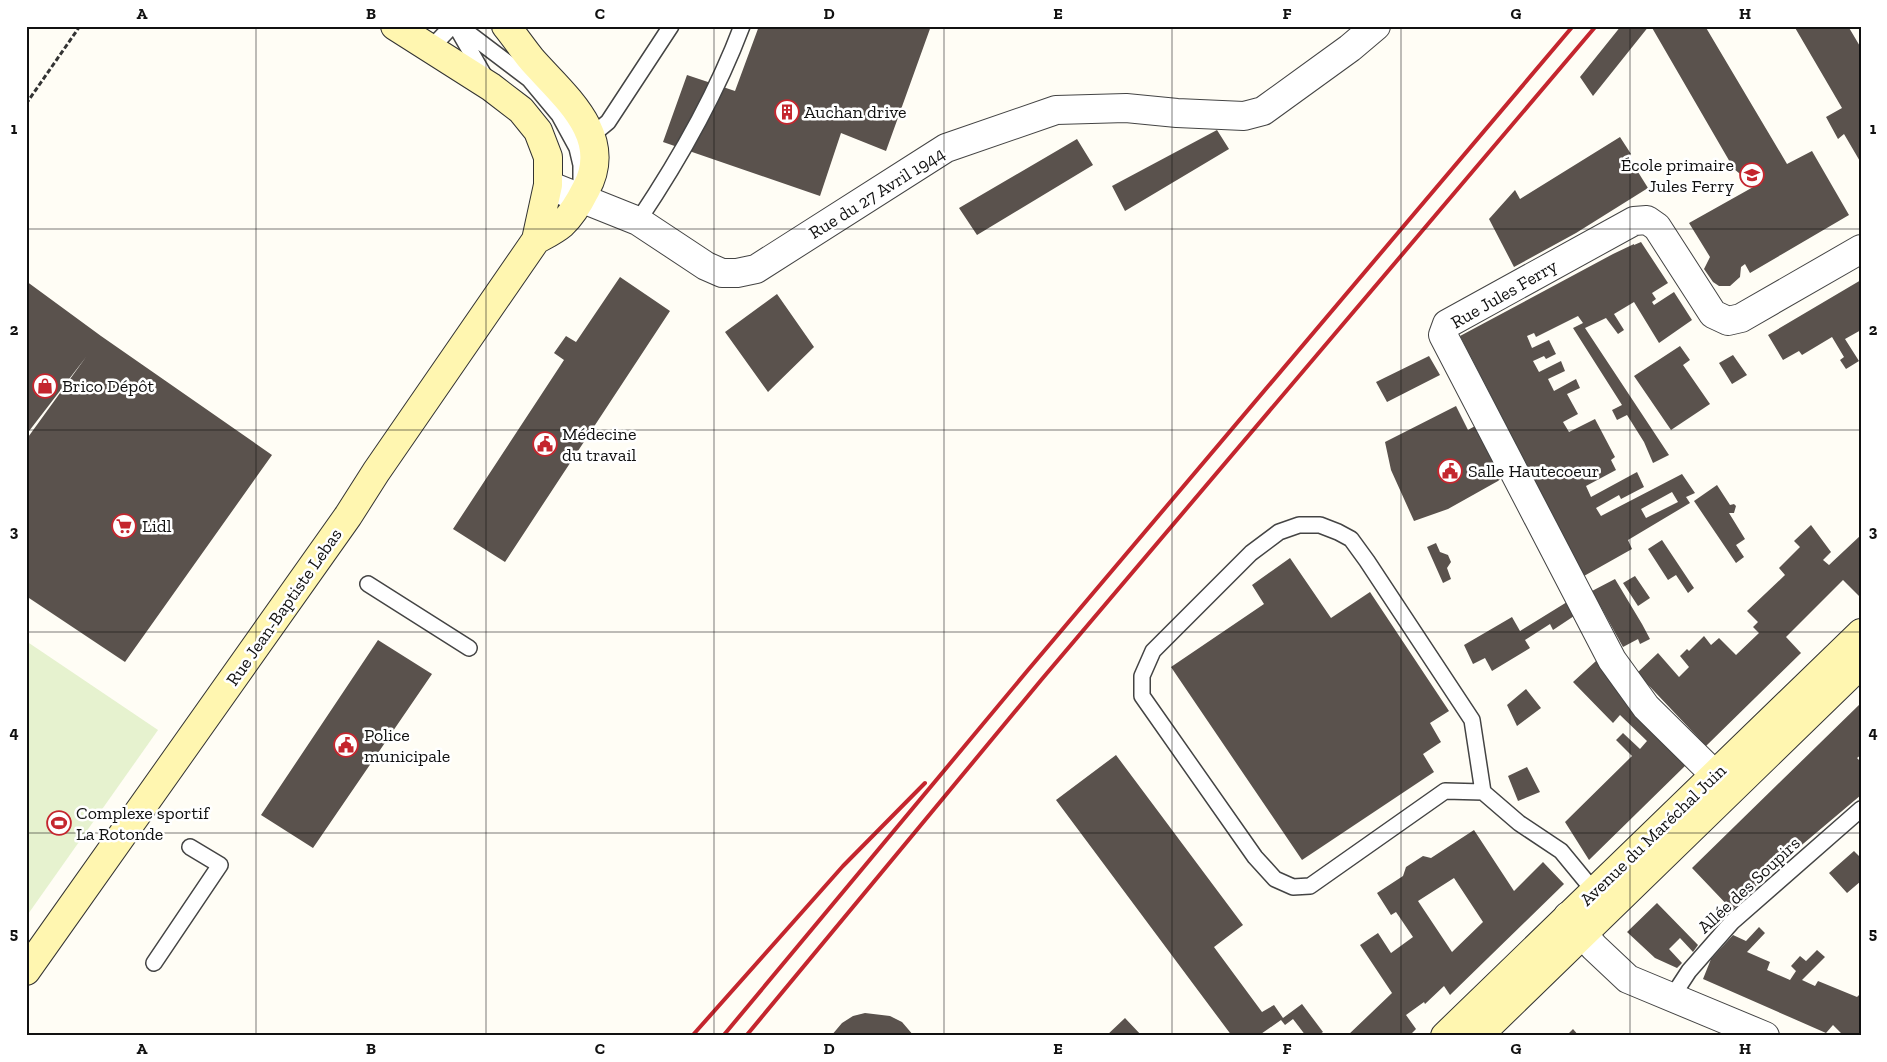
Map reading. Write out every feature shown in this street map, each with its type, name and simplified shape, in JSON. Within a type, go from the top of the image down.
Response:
[{"type":"street","points":[[394,26],[522,110],[538,131],[548,157],[548,185],[536,240]]},
{"type":"street","points":[[506,26],[532,60],[554,82],[581,116],[591,136],[596,158],[590,182],[582,198],[562,224],[536,240]]},
{"type":"street","name":"Rue du 27 Avril 1944","points":[[548,185],[638,221],[706,266],[722,274],[743,272],[756,269],[946,148],[1056,110],[1126,108],[1177,113],[1244,116],[1263,110],[1350,48],[1376,26]]},
{"type":"street","name":"Rue Jules Ferry","points":[[1715,775],[1646,707],[1612,660],[1443,335],[1446,324],[1634,221],[1647,220],[1657,226],[1713,314],[1728,321],[1741,318],[1861,249]]},
{"type":"street","name":"Rue Jean-Baptiste Lebas","points":[[26,971],[348,516],[376,472],[536,240]]},
{"type":"street","name":"Avenue du Maréchal Juin","points":[[1478,1036],[1575,925],[1594,891],[1861,633]]},
{"type":"street","name":"Avenue du Maréchal Juin","points":[[1445,1036],[1575,925],[1642,877],[1861,664]]},
{"type":"street","points":[[1575,925],[1594,947],[1628,979],[1765,1036]]},
{"type":"lane","points":[[430,49],[452,26]]},
{"type":"lane","points":[[458,26],[491,88]]},
{"type":"lane","points":[[458,26],[529,79],[559,115],[577,148],[581,165],[582,198]]},
{"type":"lane","points":[[591,136],[608,122],[671,26]]},
{"type":"lane","points":[[638,221],[674,167],[731,56],[742,26]]},
{"type":"lane","points":[[1483,792],[1445,791],[1310,886],[1293,887],[1276,879],[1255,856],[1142,696],[1142,676],[1153,652],[1251,553],[1279,532],[1299,525],[1320,525],[1351,538],[1472,720],[1483,792],[1519,824],[1561,851],[1594,891]]},
{"type":"lane","points":[[368,584],[469,648]]},
{"type":"lane","name":"Allée des Soupirs","points":[[1672,997],[1689,971],[1732,922],[1861,809]]},
{"type":"lane","points":[[154,963],[220,865],[190,847]]},
{"type":"path","points":[[26,104],[80,26]]},
{"type":"green space","name":"Complexe sportif La Rotonde","points":[[26,641],[158,730],[26,917]]},
{"type":"building","name":"Auchan drive","points":[[759,26],[931,26],[886,151],[841,133],[820,196],[663,142],[687,75],[735,91]]},
{"type":"building","points":[[1621,26],[1649,26],[1593,96],[1580,77]]},
{"type":"building","points":[[1651,26],[1705,26],[1787,164],[1812,151],[1849,215],[1750,273],[1745,264],[1741,267],[1740,277],[1730,286],[1719,286],[1713,282],[1704,269],[1710,257],[1689,223],[1755,186],[1734,169]]},
{"type":"building","points":[[1794,26],[1848,26],[1861,48],[1861,163],[1844,134],[1838,139],[1826,117],[1842,108]]},
{"type":"building","points":[[1217,130],[1229,149],[1125,211],[1112,186]]},
{"type":"building","points":[[1620,137],[1631,154],[1628,156],[1648,188],[1576,233],[1514,267],[1489,219],[1515,190],[1520,199]]},
{"type":"building","points":[[1077,139],[1093,165],[977,235],[959,208]]},
{"type":"building","points":[[1641,242],[1668,283],[1652,293],[1656,299],[1652,302],[1654,305],[1674,292],[1692,320],[1659,343],[1634,302],[1614,314],[1624,330],[1618,334],[1606,318],[1585,328],[1669,455],[1653,463],[1644,442],[1627,415],[1617,420],[1612,410],[1622,405],[1573,328],[1583,323],[1578,316],[1536,337],[1534,333],[1527,336],[1532,348],[1549,340],[1556,354],[1546,359],[1544,356],[1533,361],[1539,372],[1561,361],[1565,371],[1548,379],[1554,391],[1576,379],[1580,388],[1567,394],[1578,414],[1563,422],[1569,432],[1595,419],[1615,457],[1611,460],[1616,470],[1586,486],[1591,497],[1637,472],[1644,487],[1621,499],[1619,495],[1596,508],[1601,516],[1682,474],[1695,493],[1686,497],[1690,503],[1628,540],[1632,549],[1584,576],[1460,336],[1613,254]],"holes":[[[1672,492],[1678,502],[1646,518],[1641,509]]]},
{"type":"building","name":"Médecine du travail","points":[[620,277],[670,311],[505,562],[453,529],[564,360],[554,353],[566,336],[576,342]]},
{"type":"building","points":[[1861,280],[1861,330],[1845,339],[1859,361],[1846,369],[1840,360],[1844,357],[1832,337],[1802,355],[1799,351],[1783,360],[1768,335]]},
{"type":"building","name":"Lidl","points":[[26,281],[101,336],[272,455],[125,662],[26,596],[26,440],[86,357],[26,435]]},
{"type":"building","points":[[777,294],[814,347],[768,392],[725,332]]},
{"type":"building","points":[[1680,346],[1690,360],[1683,365],[1710,404],[1671,430],[1634,376]]},
{"type":"building","points":[[1733,355],[1747,375],[1732,384],[1719,363]]},
{"type":"building","points":[[1429,356],[1440,375],[1387,402],[1376,382]]},
{"type":"building","name":"Salle Hautecoeur","points":[[1456,406],[1468,430],[1482,422],[1508,472],[1498,481],[1448,509],[1414,521],[1391,470],[1385,442]]},
{"type":"building","points":[[1717,485],[1730,505],[1734,504],[1736,506],[1734,513],[1729,513],[1745,539],[1736,545],[1744,557],[1736,563],[1694,501]]},
{"type":"building","points":[[1811,525],[1831,552],[1823,560],[1829,565],[1861,535],[1861,594],[1859,596],[1843,580],[1786,637],[1801,653],[1706,746],[1637,673],[1658,653],[1679,677],[1689,667],[1680,656],[1687,649],[1689,651],[1704,636],[1711,645],[1719,638],[1736,655],[1759,633],[1753,627],[1758,622],[1747,611],[1785,575],[1779,568],[1800,547],[1794,541]]},
{"type":"building","points":[[1662,540],[1694,588],[1688,593],[1676,575],[1668,580],[1648,549]]},
{"type":"building","points":[[1436,543],[1440,552],[1448,555],[1451,562],[1447,568],[1451,579],[1443,583],[1427,547]]},
{"type":"building","points":[[1290,558],[1331,618],[1370,592],[1449,711],[1430,723],[1441,742],[1423,754],[1434,772],[1302,860],[1171,667],[1264,604],[1252,585]]},
{"type":"building","points":[[1635,576],[1650,598],[1638,606],[1623,583]]},
{"type":"building","points":[[1615,579],[1650,639],[1640,644],[1638,639],[1623,647],[1592,591]]},
{"type":"building","points":[[1567,602],[1574,616],[1553,630],[1550,624],[1525,640],[1530,648],[1492,671],[1485,658],[1473,664],[1464,645],[1512,617],[1520,631]]},
{"type":"building","name":"Police municipale","points":[[378,640],[432,674],[313,848],[261,815]]},
{"type":"building","points":[[1596,661],[1606,671],[1604,673],[1614,683],[1613,685],[1622,695],[1621,697],[1687,764],[1589,860],[1565,822],[1632,756],[1616,740],[1623,733],[1640,749],[1647,741],[1620,715],[1613,723],[1573,682]]},
{"type":"building","points":[[1526,689],[1541,708],[1517,726],[1507,705]]},
{"type":"building","points":[[1861,703],[1861,755],[1857,758],[1861,762],[1861,795],[1772,870],[1732,910],[1692,868]]},
{"type":"building","points":[[1116,755],[1243,925],[1214,947],[1262,1012],[1274,1005],[1283,1018],[1302,1004],[1323,1032],[1317,1036],[1306,1036],[1293,1019],[1285,1025],[1281,1020],[1258,1036],[1232,1036],[1056,800]]},
{"type":"building","points":[[1527,767],[1540,792],[1518,801],[1508,776]]},
{"type":"building","points":[[1474,830],[1514,891],[1543,862],[1564,884],[1450,995],[1444,986],[1425,1004],[1424,1002],[1406,1015],[1416,1029],[1409,1036],[1347,1036],[1392,993],[1360,945],[1378,933],[1391,953],[1413,937],[1396,912],[1391,915],[1377,893],[1403,876],[1406,867],[1423,856],[1431,858]],"holes":[[[1454,878],[1483,922],[1452,952],[1418,901]]]},
{"type":"building","points":[[1854,851],[1861,858],[1861,881],[1847,893],[1829,873]]},
{"type":"building","points":[[1657,903],[1698,945],[1693,952],[1680,938],[1669,949],[1682,963],[1677,968],[1655,958],[1627,932]]},
{"type":"building","points":[[1759,927],[1765,933],[1747,952],[1770,962],[1767,970],[1790,980],[1796,971],[1791,966],[1800,956],[1806,961],[1817,950],[1825,957],[1802,980],[1815,986],[1818,981],[1857,997],[1860,994],[1861,1036],[1844,1036],[1833,1025],[1826,1033],[1703,979],[1711,959],[1733,935],[1746,941]]},
{"type":"building","points":[[865,1013],[890,1016],[902,1022],[914,1036],[831,1036],[842,1023],[853,1016]]},
{"type":"building","points":[[1125,1018],[1142,1036],[1106,1036]]},
{"type":"building","points":[[1573,1029],[1579,1036],[1566,1036]]},
{"type":"railway","points":[[723,1036],[1028,670],[1573,26]]},
{"type":"railway","points":[[746,1036],[1042,679],[1596,26]]},
{"type":"railway","points":[[692,1036],[843,866],[925,783]]},
{"type":"place","name":"Auchan drive","points":[[787,112]]},
{"type":"place","name":"École primaire Jules Ferry","points":[[1752,175]]},
{"type":"place","name":"Brico Dépôt","points":[[45,386]]},
{"type":"place","name":"Médecine du travail","points":[[545,444]]},
{"type":"place","name":"Salle Hautecoeur","points":[[1450,471]]},
{"type":"place","name":"Lidl","points":[[124,526]]},
{"type":"place","name":"Police municipale","points":[[346,745]]},
{"type":"place","name":"Complexe sportif La Rotonde","points":[[59,823]]}]
